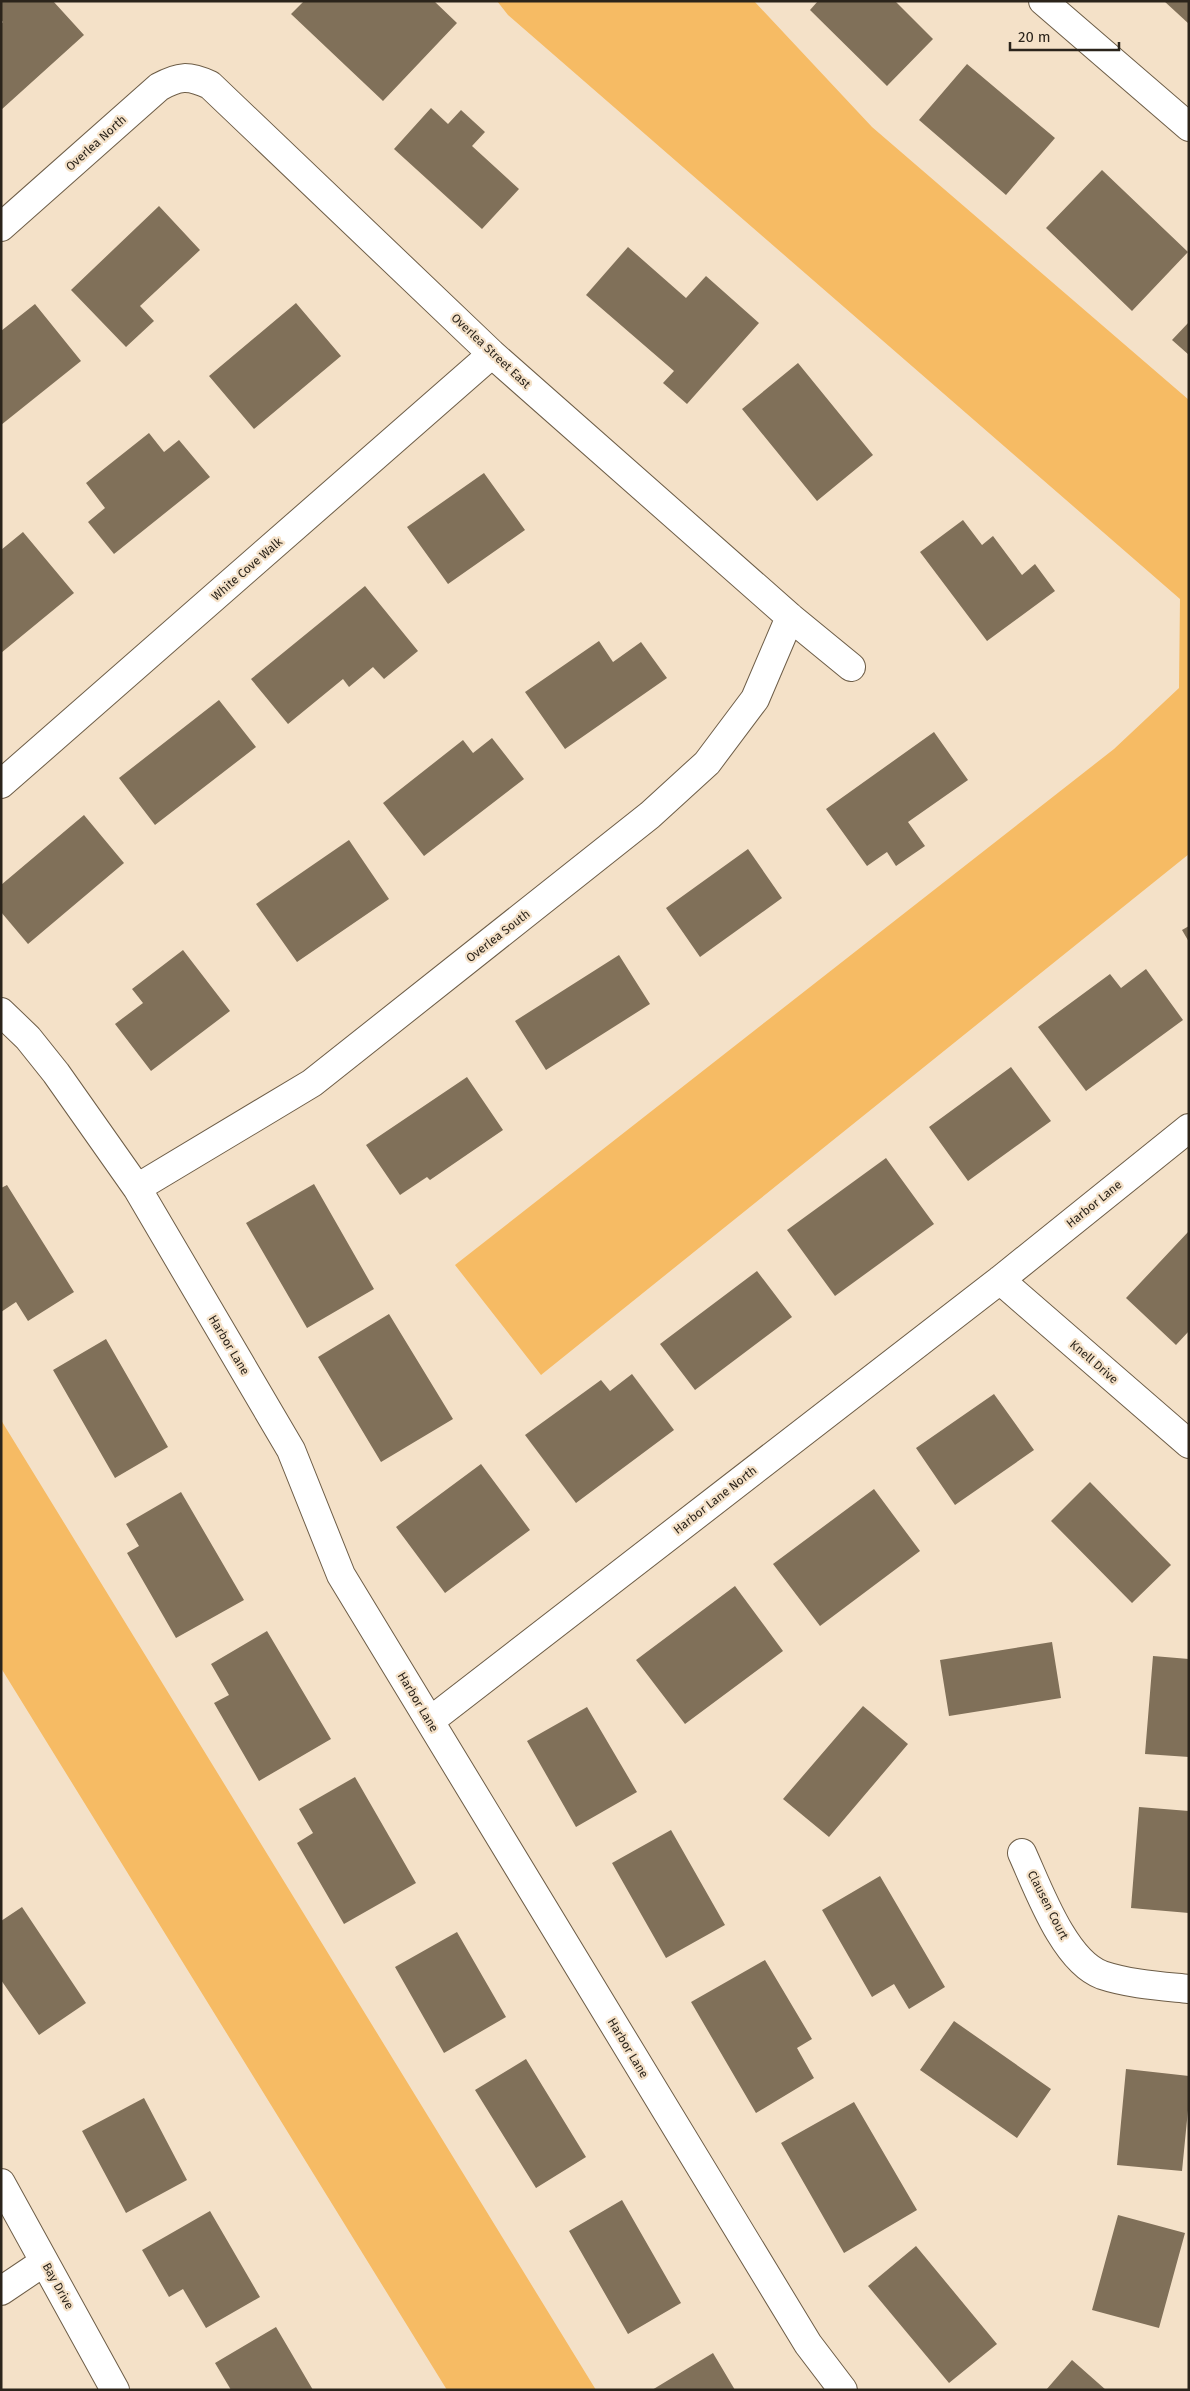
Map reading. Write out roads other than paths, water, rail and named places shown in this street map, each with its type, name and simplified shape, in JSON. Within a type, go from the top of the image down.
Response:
[{"type":"street","points":[[1043,1],[1189,127]]},
{"type":"street","name":"Overlea North","points":[[1,227],[159,87],[174,79],[186,77],[199,80]]},
{"type":"street","name":"Overlea Street East","points":[[199,80],[210,84],[221,94],[492,354],[790,617],[851,667]]},
{"type":"street","name":"White Cove Walk","points":[[1,784],[492,354]]},
{"type":"street","name":"Overlea South","points":[[137,1188],[312,1083],[650,815],[707,762],[755,699],[790,617]]},
{"type":"street","name":"Harbor Lane","points":[[1,1012],[28,1038],[56,1073],[137,1188],[292,1450],[341,1575],[808,2344],[843,2390]]},
{"type":"street","name":"Harbor Lane","points":[[1000,1280],[1189,1128]]},
{"type":"street","name":"Knell Drive","points":[[1000,1280],[1189,1444]]},
{"type":"street","name":"Harbor Lane North","points":[[430,1721],[1000,1280]]},
{"type":"street","name":"Clausen Court","points":[[1022,1852],[1056,1925],[1075,1956],[1100,1974],[1151,1986],[1189,1989]]},
{"type":"street","name":"Bay Drive","points":[[1,2183],[115,2390]]},
{"type":"street","points":[[1,2291],[44,2262]]}]
